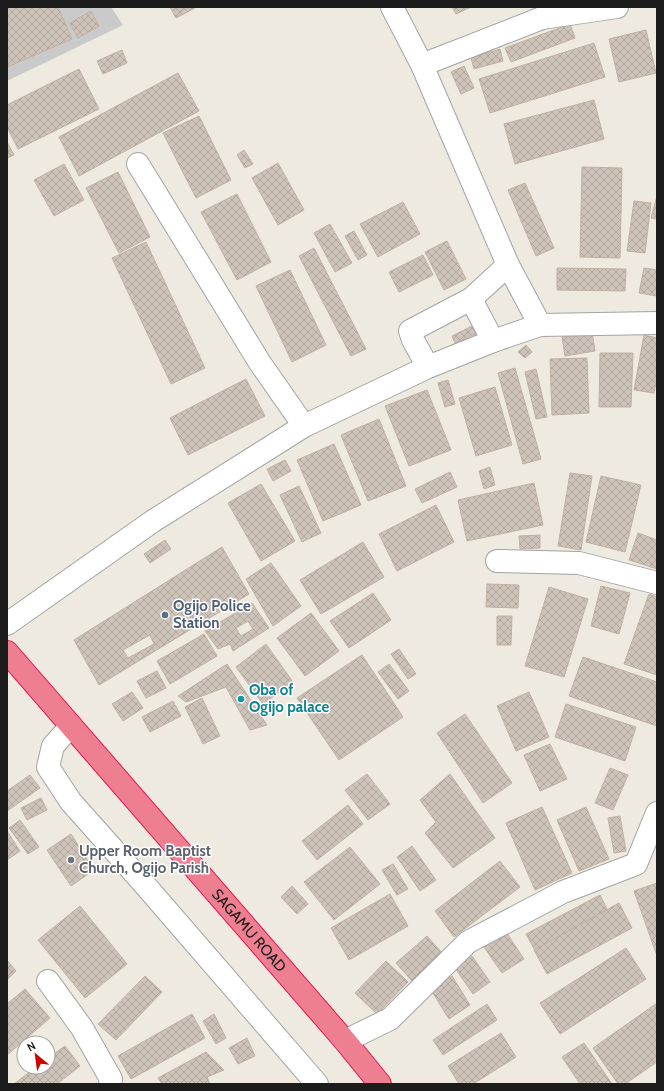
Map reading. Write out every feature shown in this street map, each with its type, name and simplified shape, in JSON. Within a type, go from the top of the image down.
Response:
[{"type":"highway","name":"SAGAMU ROAD","points":[[7,652],[345,1041],[380,1084]]},
{"type":"street","points":[[392,7],[422,65],[508,266],[540,324]]},
{"type":"street","points":[[422,65],[542,18],[617,7]]},
{"type":"street","points":[[138,164],[260,364],[304,426]]},
{"type":"street","points":[[428,367],[413,340],[410,331],[471,299],[508,266]]},
{"type":"street","points":[[471,299],[493,341]]},
{"type":"street","points":[[7,624],[153,521],[304,426],[428,367],[540,324],[657,323]]},
{"type":"street","points":[[497,561],[579,563],[657,583]]},
{"type":"street","points":[[71,726],[53,746],[48,767],[70,802],[145,885],[317,1084]]},
{"type":"street","points":[[345,1041],[390,1019],[468,942],[563,892],[636,864],[657,813]]},
{"type":"street","points":[[48,981],[82,1028],[110,1079],[110,1084]]},
{"type":"shaded area","points":[[7,7],[111,7],[123,25],[7,81]]},
{"type":"building","points":[[7,7],[58,7],[72,39],[7,67]]},
{"type":"building","points":[[170,7],[195,7],[195,8],[176,18]]},
{"type":"building","points":[[452,7],[471,7],[456,14]]},
{"type":"building","points":[[91,11],[99,26],[78,38],[70,23]]},
{"type":"building","points":[[570,24],[575,38],[511,62],[505,48]]},
{"type":"building","points":[[646,30],[656,73],[619,82],[609,39]]},
{"type":"building","points":[[594,43],[605,77],[490,113],[479,79]]},
{"type":"building","points":[[500,49],[503,61],[474,69],[471,58]]},
{"type":"building","points":[[122,50],[127,63],[103,74],[97,61]]},
{"type":"building","points":[[464,66],[474,88],[461,94],[451,72]]},
{"type":"building","points":[[79,69],[99,109],[18,149],[7,127],[7,105]]},
{"type":"building","points":[[178,73],[199,111],[79,176],[59,137]]},
{"type":"building","points":[[594,100],[604,139],[515,164],[504,124]]},
{"type":"building","points":[[199,116],[231,180],[196,198],[163,133]]},
{"type":"building","points":[[7,142],[14,155],[7,158]]},
{"type":"building","points":[[244,150],[253,164],[245,168],[237,155]]},
{"type":"building","points":[[278,163],[304,210],[278,225],[252,178]]},
{"type":"building","points":[[64,164],[84,200],[54,216],[34,180]]},
{"type":"building","points":[[582,167],[622,168],[620,258],[580,257]]},
{"type":"building","points":[[118,172],[150,237],[119,253],[86,188]]},
{"type":"building","points":[[525,183],[554,248],[536,256],[508,190]]},
{"type":"building","points":[[237,194],[271,262],[237,280],[201,212]]},
{"type":"building","points":[[657,196],[657,219],[651,218]]},
{"type":"building","points":[[634,201],[651,203],[645,253],[627,251]]},
{"type":"building","points":[[403,202],[420,234],[378,257],[360,224]]},
{"type":"building","points":[[330,224],[352,263],[335,272],[314,233]]},
{"type":"building","points":[[354,231],[367,255],[358,260],[345,236]]},
{"type":"building","points":[[447,241],[466,279],[444,290],[425,252]]},
{"type":"building","points":[[146,242],[205,368],[171,384],[112,258]]},
{"type":"building","points":[[314,248],[366,349],[351,356],[299,256]]},
{"type":"building","points":[[423,255],[433,275],[399,292],[389,272]]},
{"type":"building","points":[[557,268],[626,269],[625,291],[557,290]]},
{"type":"building","points":[[644,268],[657,270],[657,296],[639,293]]},
{"type":"building","points":[[290,270],[326,345],[292,362],[256,286]]},
{"type":"building","points":[[472,326],[476,334],[455,343],[452,336]]},
{"type":"building","points":[[592,332],[595,351],[565,356],[562,337]]},
{"type":"building","points":[[644,335],[657,338],[657,377],[654,393],[634,390]]},
{"type":"building","points":[[526,345],[532,352],[525,358],[518,352]]},
{"type":"building","points":[[600,353],[633,353],[631,407],[599,407]]},
{"type":"building","points":[[587,358],[589,413],[552,415],[550,359]]},
{"type":"building","points":[[515,368],[541,459],[523,464],[498,373]]},
{"type":"building","points":[[536,369],[547,417],[536,419],[525,372]]},
{"type":"building","points":[[246,379],[265,416],[188,455],[170,418]]},
{"type":"building","points":[[448,380],[455,404],[445,407],[438,383]]},
{"type":"building","points":[[495,387],[512,445],[476,456],[459,398]]},
{"type":"building","points":[[427,390],[451,450],[409,466],[385,406]]},
{"type":"building","points":[[379,419],[406,486],[368,501],[341,435]]},
{"type":"building","points":[[334,444],[361,505],[323,521],[297,460]]},
{"type":"building","points":[[285,460],[291,471],[273,481],[267,469]]},
{"type":"building","points":[[490,467],[495,485],[484,489],[479,471]]},
{"type":"building","points":[[450,472],[457,487],[422,503],[415,489]]},
{"type":"building","points":[[570,473],[592,476],[581,550],[558,546]]},
{"type":"building","points":[[601,476],[641,485],[625,552],[586,542]]},
{"type":"building","points":[[534,483],[543,525],[467,541],[458,500]]},
{"type":"building","points":[[261,484],[295,541],[261,561],[228,503]]},
{"type":"building","points":[[299,486],[321,533],[302,542],[280,495]]},
{"type":"building","points":[[436,505],[454,542],[397,571],[379,534]]},
{"type":"building","points":[[638,533],[657,540],[657,569],[629,560]]},
{"type":"building","points":[[540,535],[540,548],[520,549],[519,536]]},
{"type":"building","points":[[165,540],[171,549],[150,563],[144,554]]},
{"type":"building","points":[[363,542],[384,577],[321,614],[300,580]]},
{"type":"building","name":"Ogijo Police Station","points":[[222,547],[249,594],[99,685],[74,640]],"holes":[[[150,635],[154,644],[128,658],[123,650]]]},
{"type":"building","points":[[271,563],[301,606],[273,626],[246,579]]},
{"type":"building","points":[[487,584],[519,585],[518,608],[486,607]]},
{"type":"building","points":[[601,586],[630,593],[619,634],[591,626]]},
{"type":"building","points":[[549,587],[588,599],[564,677],[525,666]]},
{"type":"building","points":[[373,593],[391,620],[349,648],[330,621]]},
{"type":"building","points":[[649,594],[657,597],[657,675],[624,664]]},
{"type":"building","points":[[252,603],[269,628],[233,651],[230,644],[218,649],[205,631]],"holes":[[[248,621],[253,629],[241,636],[236,628]]]},
{"type":"building","points":[[311,613],[339,651],[305,676],[277,638]]},
{"type":"building","points":[[497,616],[512,616],[511,645],[497,645]]},
{"type":"building","points":[[204,634],[217,656],[170,684],[157,661]]},
{"type":"building","points":[[266,644],[293,682],[263,704],[236,667]]},
{"type":"building","points":[[399,649],[416,674],[408,679],[391,654]]},
{"type":"building","points":[[362,655],[403,717],[339,760],[297,698]]},
{"type":"building","points":[[583,657],[657,682],[657,726],[569,696]]},
{"type":"building","name":"Oba of Ogijo palace","points":[[227,664],[267,725],[250,730],[226,687],[186,702],[178,696]]},
{"type":"building","points":[[389,664],[409,691],[398,699],[378,672]]},
{"type":"building","points":[[157,671],[166,688],[146,698],[137,681]]},
{"type":"building","points":[[132,692],[143,708],[123,721],[112,704]]},
{"type":"building","points":[[529,692],[549,737],[516,751],[497,706]]},
{"type":"building","points":[[202,698],[220,736],[203,744],[185,707]]},
{"type":"building","points":[[173,701],[181,716],[150,732],[142,717]]},
{"type":"building","points":[[566,704],[636,727],[625,761],[555,737]]},
{"type":"building","points":[[465,714],[512,783],[483,803],[437,733]]},
{"type":"building","points":[[550,744],[567,779],[540,791],[524,755]]},
{"type":"building","points":[[610,768],[628,775],[613,810],[595,803]]},
{"type":"building","points":[[367,774],[390,804],[368,820],[345,790]]},
{"type":"building","points":[[450,774],[495,838],[453,868],[425,833],[436,822],[420,800]]},
{"type":"building","points":[[30,775],[40,788],[7,811],[7,791]]},
{"type":"building","points":[[41,798],[47,810],[27,820],[21,808]]},
{"type":"building","points":[[348,805],[363,824],[317,860],[302,841]]},
{"type":"building","points":[[542,807],[572,873],[535,890],[506,823]]},
{"type":"building","points":[[586,807],[609,859],[579,871],[557,820]]},
{"type":"building","points":[[620,816],[626,851],[614,853],[608,818]]},
{"type":"building","points":[[20,820],[39,847],[28,854],[9,828]]},
{"type":"building","points":[[7,831],[20,851],[7,860]]},
{"type":"building","name":"Upper Room Baptist Church, Ogijo Parish","points":[[71,834],[94,870],[71,886],[47,850]]},
{"type":"building","points":[[412,846],[436,880],[420,891],[397,857]]},
{"type":"building","points":[[350,847],[380,884],[334,920],[304,882]]},
{"type":"building","points":[[500,861],[520,887],[454,937],[435,911]]},
{"type":"building","points":[[393,864],[408,889],[397,895],[382,870]]},
{"type":"building","points":[[657,883],[657,956],[634,891]]},
{"type":"building","points":[[292,886],[308,904],[297,914],[281,897]]},
{"type":"building","points":[[390,894],[408,926],[349,960],[331,928]]},
{"type":"building","points":[[600,895],[619,933],[546,971],[526,934]]},
{"type":"building","points":[[619,903],[632,928],[547,974],[534,950]]},
{"type":"building","points":[[80,906],[127,964],[85,998],[38,940]]},
{"type":"building","points":[[506,932],[524,959],[502,973],[484,947]]},
{"type":"building","points":[[427,936],[443,954],[412,981],[396,963]]},
{"type":"building","points":[[626,948],[646,979],[560,1034],[540,1003]]},
{"type":"building","points":[[472,956],[490,982],[473,994],[455,968]]},
{"type":"building","points":[[7,960],[16,971],[7,980]]},
{"type":"building","points":[[386,961],[408,982],[377,1014],[355,993]]},
{"type":"building","points":[[145,976],[162,992],[116,1040],[98,1024]]},
{"type":"building","points":[[452,976],[470,1005],[449,1019],[431,990]]},
{"type":"building","points":[[25,989],[50,1018],[30,1035],[16,1035],[16,1047],[7,1055],[7,1004]]},
{"type":"building","points":[[657,1003],[657,1062],[625,1084],[618,1084],[593,1048]]},
{"type":"building","points":[[487,1004],[497,1020],[443,1055],[433,1040]]},
{"type":"building","points":[[192,1014],[205,1038],[131,1079],[118,1056]]},
{"type":"building","points":[[214,1014],[226,1038],[216,1044],[203,1021]]},
{"type":"building","points":[[501,1033],[516,1057],[473,1084],[459,1084],[448,1066]]},
{"type":"building","points":[[247,1038],[255,1056],[238,1064],[229,1048]]},
{"type":"building","points":[[584,1043],[612,1084],[580,1084],[562,1057]]},
{"type":"building","points":[[65,1046],[80,1066],[57,1084],[14,1084],[26,1075],[56,1075],[56,1052]]},
{"type":"building","points":[[206,1052],[224,1070],[207,1077],[210,1084],[162,1084],[158,1078]]},
{"type":"place","name":"Ogijo Police Station","points":[[165,615]]},
{"type":"place","name":"Oba of Ogijo palace","points":[[241,699]]},
{"type":"place","name":"Upper Room Baptist Church, Ogijo Parish","points":[[71,860]]}]
